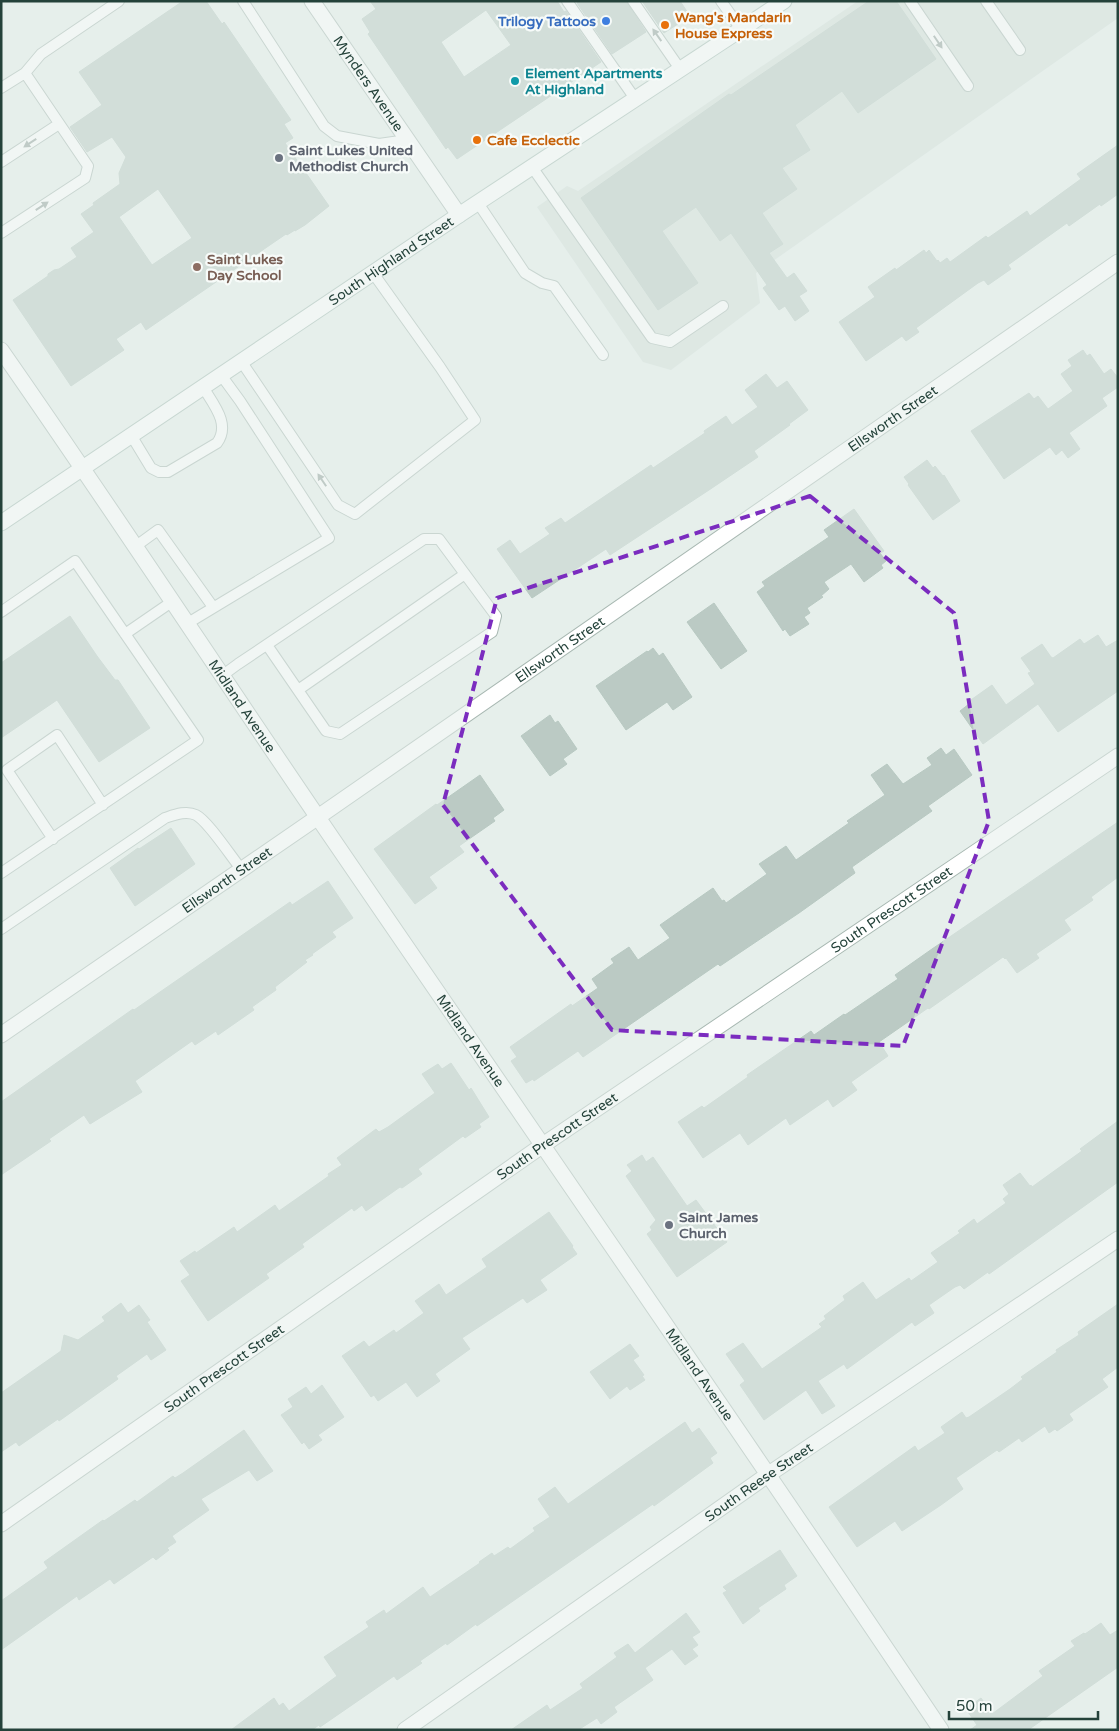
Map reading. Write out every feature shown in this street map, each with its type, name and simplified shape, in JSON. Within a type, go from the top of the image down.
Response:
[{"type":"street","name":"Mynders Avenue","points":[[312,1],[459,215]]},
{"type":"street","name":"South Highland Street","points":[[1,523],[459,215],[784,1]]},
{"type":"street","name":"Ellsworth Street","points":[[1,1035],[1118,262]]},
{"type":"street","name":"Midland Avenue","points":[[1,350],[83,467],[318,817],[769,1474],[941,1730]]},
{"type":"street","name":"South Prescott Street","points":[[1,1524],[543,1145],[1118,756]]},
{"type":"street","name":"South Reese Street","points":[[405,1730],[769,1474],[1118,1239]]},
{"type":"lane","points":[[1,88],[25,73],[40,54],[119,1]]},
{"type":"lane","points":[[244,1],[324,126],[337,136],[378,144],[407,140]]},
{"type":"lane","points":[[567,1],[636,100]]},
{"type":"lane","points":[[633,1],[680,70]]},
{"type":"lane","points":[[721,1],[741,29]]},
{"type":"lane","points":[[910,1],[968,86]]},
{"type":"lane","points":[[986,1],[1020,50]]},
{"type":"lane","points":[[1,233],[85,178],[88,166],[25,73]]},
{"type":"lane","points":[[1,162],[59,124]]},
{"type":"lane","points":[[532,167],[652,338],[670,342],[723,306]]},
{"type":"lane","points":[[478,203],[525,273],[542,283],[554,286],[603,355]]},
{"type":"lane","points":[[242,361],[338,505],[355,514],[475,420],[373,273]]},
{"type":"lane","points":[[188,623],[328,538],[240,401],[221,375]]},
{"type":"lane","points":[[131,435],[151,468],[159,472],[168,472],[217,443],[222,437],[224,427],[203,387]]},
{"type":"lane","points":[[136,546],[158,530],[212,607]]},
{"type":"lane","points":[[223,675],[267,645],[424,539],[439,539],[496,616],[492,632],[340,734],[326,731],[267,645]]},
{"type":"lane","points":[[1,612],[75,561],[198,740],[1,873]]},
{"type":"lane","points":[[298,690],[465,574]]},
{"type":"lane","points":[[125,634],[173,601]]},
{"type":"lane","points":[[53,839],[7,770],[57,735],[103,805]]},
{"type":"lane","points":[[1,929],[165,818],[181,813],[196,814],[242,870]]},
{"type":"highlighted area","points":[[810,496],[954,613],[989,821],[903,1046],[612,1030],[443,805],[497,598]]},
{"type":"shaded area","points":[[858,1],[1118,1],[1118,18],[756,273],[760,303],[671,370],[643,362],[537,207],[567,186],[578,191]]},
{"type":"building","points":[[183,1],[206,1],[222,24],[224,22],[291,120],[284,124],[293,138],[285,143],[329,206],[305,225],[286,234],[146,330],[141,322],[116,339],[124,350],[71,386],[13,300],[48,276],[48,274],[77,257],[71,248],[94,232],[81,214],[120,184],[119,173],[126,157],[112,137],[87,152],[70,127],[102,105],[79,72]],"holes":[[[158,189],[192,238],[152,265],[119,217]]]},
{"type":"building","name":"Element Apartments At Highland","points":[[370,1],[557,1],[601,62],[457,159],[448,147],[446,149],[368,34],[370,32],[362,19],[376,9]],"holes":[[[486,10],[511,45],[464,77],[441,42]]]},
{"type":"building","name":"Trilogy Tattoos","points":[[580,1],[626,1],[646,32],[612,54],[577,3]]},
{"type":"building","name":"Wang's Mandarin House Express","points":[[642,1],[680,1],[690,16],[664,33]]},
{"type":"building","points":[[869,1],[896,1],[936,59],[858,113],[842,91],[795,125],[810,150],[782,168],[797,189],[762,213],[783,244],[769,253],[787,278],[794,273],[807,291],[799,296],[809,311],[795,321],[785,306],[779,310],[763,288],[767,285],[731,233],[720,241],[696,207],[662,231],[698,283],[658,310],[581,198],[729,94],[731,95]]},
{"type":"building","points":[[1118,145],[1118,194],[1069,226],[1067,223],[1008,265],[1011,269],[988,285],[984,280],[978,283],[916,328],[919,332],[906,341],[902,336],[866,361],[839,322],[875,297],[868,287],[924,250],[926,253],[929,250],[940,263],[947,258],[950,262],[986,236],[988,238],[1027,211],[1030,216],[1081,179],[1077,174]]},
{"type":"building","points":[[1083,350],[1087,356],[1090,354],[1104,374],[1111,369],[1118,378],[1118,387],[1102,398],[1107,406],[1069,433],[1080,449],[1068,458],[1062,450],[1056,455],[1050,447],[1004,479],[971,431],[1029,393],[1034,399],[1038,396],[1048,409],[1073,391],[1061,374],[1072,366],[1068,360]]},
{"type":"building","points":[[766,374],[777,388],[787,381],[808,410],[754,451],[758,457],[610,555],[606,549],[532,598],[497,549],[510,540],[520,554],[550,534],[545,528],[561,518],[565,523],[651,465],[653,468],[705,433],[704,431],[726,416],[732,425],[758,407],[745,390]]},
{"type":"building","points":[[927,460],[933,468],[935,466],[944,475],[960,501],[933,520],[904,477]]},
{"type":"building","points":[[854,509],[884,551],[880,553],[886,561],[881,565],[883,568],[864,582],[851,564],[824,582],[829,589],[821,596],[823,597],[807,608],[810,613],[804,617],[809,624],[790,636],[785,629],[783,631],[757,592],[765,586],[762,582],[829,537],[824,530]]},
{"type":"building","points":[[714,603],[747,651],[721,669],[687,622]]},
{"type":"building","points":[[70,616],[115,680],[118,680],[150,728],[99,762],[57,700],[1,738],[1,663]]},
{"type":"building","points":[[1098,635],[1106,647],[1118,640],[1118,691],[1058,732],[1038,704],[983,744],[960,711],[969,704],[968,702],[992,685],[1006,705],[1035,684],[1028,673],[1031,672],[1021,658],[1042,644],[1053,658],[1080,639],[1084,644]]},
{"type":"building","points":[[653,648],[659,656],[663,653],[692,697],[673,710],[667,702],[626,730],[596,686]]},
{"type":"building","points":[[550,715],[555,723],[558,721],[577,749],[563,759],[567,764],[550,776],[521,736]]},
{"type":"building","points":[[941,748],[946,755],[954,749],[972,775],[928,806],[932,811],[852,867],[855,873],[720,966],[718,964],[583,1057],[578,1051],[534,1081],[533,1079],[526,1083],[511,1061],[517,1057],[510,1047],[571,1004],[572,1006],[598,988],[592,979],[614,963],[611,959],[629,947],[638,960],[670,938],[660,925],[713,888],[722,901],[724,900],[726,903],[767,874],[759,864],[786,846],[796,860],[885,795],[871,775],[887,764],[903,784],[932,765],[927,758]]},
{"type":"building","points":[[480,775],[504,810],[493,818],[495,821],[459,846],[464,852],[429,877],[437,888],[415,904],[374,849]]},
{"type":"building","points":[[1118,822],[1118,877],[1091,897],[1093,900],[1064,920],[1071,930],[1036,954],[1039,958],[1017,973],[1006,958],[1003,957],[879,1042],[888,1056],[851,1082],[857,1090],[833,1107],[828,1099],[790,1125],[786,1118],[748,1145],[740,1133],[703,1158],[678,1122],[702,1106],[704,1108],[748,1077],[747,1075],[811,1031],[814,1035],[898,979],[895,975]]},
{"type":"building","points":[[171,828],[195,864],[135,906],[110,868]]},
{"type":"building","points":[[328,881],[353,918],[332,932],[336,937],[305,960],[307,962],[275,987],[276,990],[252,1007],[254,1010],[218,1035],[216,1031],[195,1045],[192,1041],[135,1081],[142,1092],[90,1124],[84,1115],[49,1139],[51,1141],[1,1175],[1,1102],[290,902],[292,905]]},
{"type":"building","points":[[451,1063],[469,1090],[471,1088],[489,1117],[479,1124],[481,1127],[465,1138],[463,1136],[418,1169],[422,1174],[366,1211],[362,1205],[354,1211],[352,1208],[302,1244],[304,1247],[266,1274],[269,1278],[208,1321],[181,1281],[190,1275],[180,1261],[195,1251],[196,1253],[234,1227],[237,1232],[275,1205],[279,1211],[329,1176],[328,1174],[342,1165],[337,1158],[376,1129],[379,1132],[388,1127],[435,1093],[422,1074],[438,1064],[442,1069]]},
{"type":"building","points":[[1118,1121],[1118,1182],[989,1274],[988,1272],[964,1289],[960,1285],[955,1287],[929,1305],[934,1313],[915,1326],[912,1322],[847,1369],[844,1364],[818,1381],[835,1406],[822,1414],[806,1390],[764,1420],[740,1385],[745,1381],[726,1354],[743,1343],[762,1369],[822,1327],[819,1324],[826,1319],[824,1316],[845,1300],[843,1296],[863,1282],[876,1300],[909,1278],[911,1281],[938,1262],[931,1253],[960,1233],[958,1231],[974,1219],[977,1224],[1006,1203],[1003,1199],[1009,1194],[1003,1185],[1020,1173],[1032,1187],[1082,1151],[1080,1149]]},
{"type":"building","points":[[642,1155],[646,1162],[653,1157],[687,1206],[696,1200],[727,1242],[677,1277],[647,1234],[652,1230],[650,1227],[656,1220],[626,1176],[632,1171],[627,1165]]},
{"type":"building","points":[[549,1212],[577,1254],[540,1280],[547,1290],[527,1303],[523,1298],[462,1338],[470,1349],[435,1374],[440,1381],[417,1397],[406,1382],[378,1401],[374,1395],[371,1397],[342,1356],[364,1341],[369,1347],[394,1330],[396,1333],[424,1313],[415,1301],[439,1284],[446,1295],[487,1267],[482,1259]]},
{"type":"building","points":[[121,1303],[128,1313],[139,1305],[150,1320],[147,1322],[166,1350],[151,1360],[147,1354],[116,1376],[118,1379],[59,1421],[58,1419],[19,1446],[16,1442],[1,1452],[1,1393],[61,1351],[64,1335],[78,1340],[105,1321],[102,1317]]},
{"type":"building","points":[[1118,1304],[1118,1367],[1102,1379],[1108,1387],[1069,1414],[1073,1420],[1057,1431],[1055,1429],[1049,1433],[1045,1426],[1022,1442],[1019,1438],[999,1452],[997,1450],[956,1478],[963,1489],[941,1505],[902,1531],[895,1521],[857,1547],[829,1507],[915,1446],[918,1451],[945,1433],[941,1427],[962,1412],[966,1418],[969,1417],[1010,1389],[1023,1379],[1021,1377],[1079,1335],[1078,1332]]},
{"type":"building","points":[[630,1344],[639,1356],[633,1360],[644,1375],[642,1376],[645,1380],[630,1390],[627,1386],[610,1399],[590,1372]]},
{"type":"building","points":[[322,1385],[344,1417],[318,1435],[322,1440],[309,1449],[304,1442],[302,1444],[281,1415],[293,1407],[288,1399],[306,1387],[311,1394]]},
{"type":"building","points":[[685,1422],[692,1433],[699,1428],[717,1453],[710,1458],[713,1463],[654,1506],[653,1504],[477,1626],[476,1624],[447,1645],[446,1643],[397,1680],[394,1676],[320,1727],[319,1725],[312,1730],[231,1730],[274,1698],[279,1706],[283,1703],[289,1711],[337,1676],[324,1657],[369,1627],[366,1622],[384,1610],[386,1614],[423,1587],[430,1597],[492,1553],[494,1556],[508,1547],[510,1549],[535,1531],[533,1528],[550,1517],[538,1499],[555,1487],[568,1504]]},
{"type":"building","points":[[244,1430],[273,1471],[257,1481],[249,1470],[201,1499],[209,1510],[172,1536],[176,1542],[167,1548],[169,1550],[156,1560],[153,1557],[114,1584],[110,1579],[79,1600],[77,1596],[1,1650],[1,1601],[48,1568],[44,1562],[103,1520],[135,1500],[137,1502],[173,1476],[175,1478],[183,1473]]},
{"type":"building","points":[[780,1550],[797,1576],[784,1585],[786,1589],[758,1608],[760,1611],[743,1624],[723,1593],[727,1591],[723,1587]]},
{"type":"building","points":[[686,1613],[700,1632],[692,1637],[698,1645],[692,1649],[698,1656],[685,1665],[672,1649],[645,1668],[653,1680],[614,1707],[617,1712],[601,1724],[597,1718],[578,1730],[511,1730],[547,1705],[550,1710],[583,1688],[580,1684],[617,1657],[614,1653],[628,1644],[635,1653]]},
{"type":"building","points":[[1101,1623],[1110,1635],[1118,1630],[1118,1667],[1028,1730],[970,1730],[977,1725],[966,1709],[981,1698],[992,1714],[1043,1676],[1039,1671],[1075,1646],[1071,1641]]},
{"type":"place","name":"Trilogy Tattoos","points":[[606,21]]},
{"type":"place","name":"Wang's Mandarin House Express","points":[[665,25]]},
{"type":"place","name":"Element Apartments At Highland","points":[[515,81]]},
{"type":"place","name":"Cafe Ecclectic","points":[[477,140]]},
{"type":"place","name":"Saint Lukes United Methodist Church","points":[[279,158]]},
{"type":"place","name":"Saint Lukes Day School","points":[[197,267]]},
{"type":"place","name":"Saint James Church","points":[[669,1225]]}]
